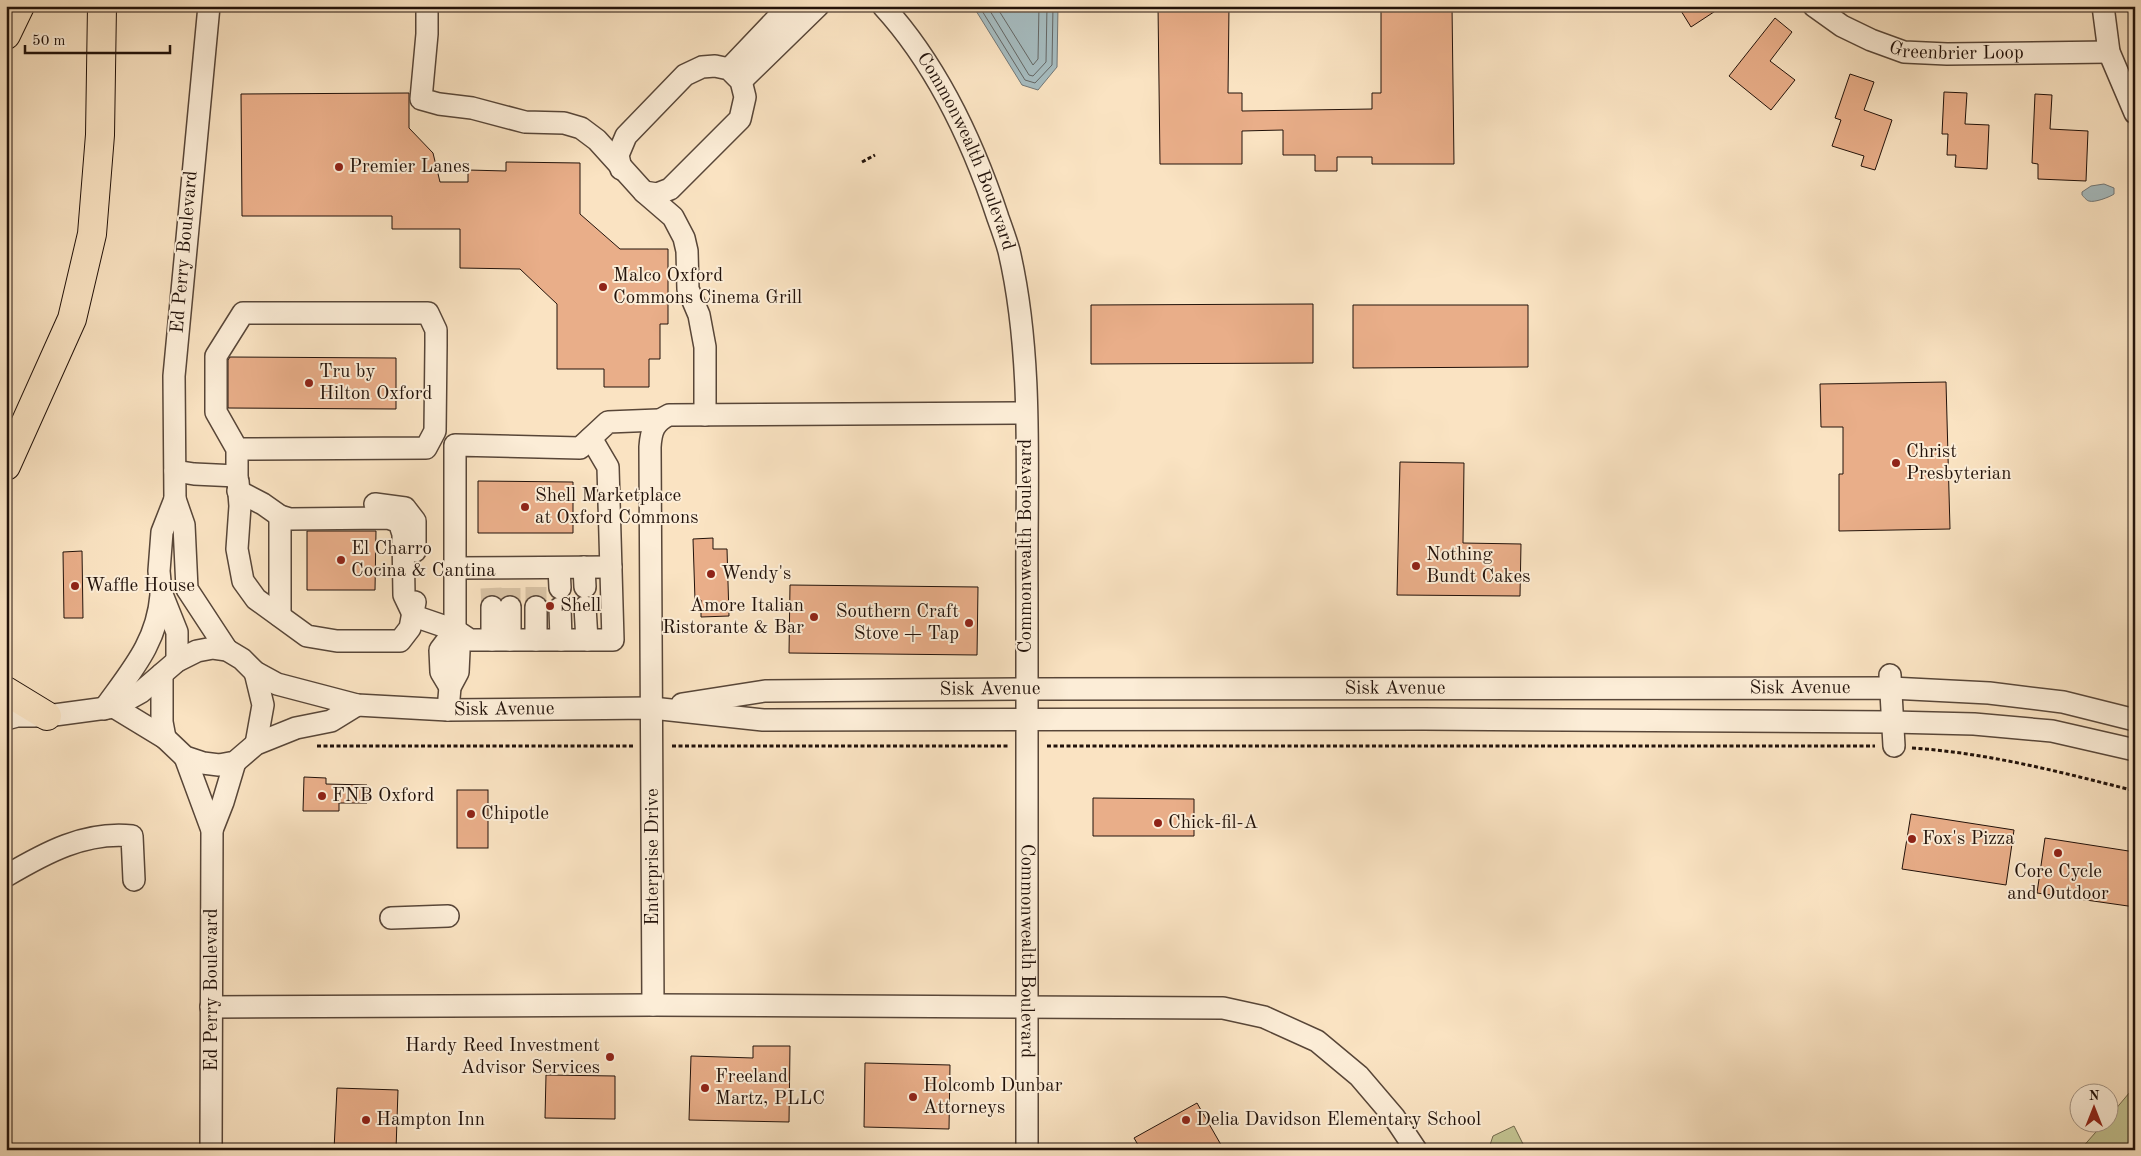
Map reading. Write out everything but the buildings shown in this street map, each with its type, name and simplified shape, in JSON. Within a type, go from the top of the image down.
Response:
[{"type":"highway","points":[[6,35],[20,6]]},
{"type":"highway","points":[[6,466],[72,319],[92,234],[100,135],[102,6]]},
{"type":"highway","points":[[6,691],[47,716]]},
{"type":"street","name":"Ed Perry Boulevard","points":[[175,499],[174,376],[209,6]]},
{"type":"street","points":[[427,6],[427,34],[421,99],[439,104],[472,108],[525,122],[564,123],[582,128],[597,140],[621,169],[644,192],[674,217],[684,238],[687,251],[688,289],[699,315],[705,347],[705,415]]},
{"type":"street","points":[[735,75],[789,6]]},
{"type":"street","points":[[735,75],[818,6]]},
{"type":"street","name":"Commonwealth Boulevard","points":[[883,6],[930,68],[961,125],[988,186],[1009,250],[1021,319],[1026,413],[1028,689],[1027,1150]]},
{"type":"street","name":"Greenbrier Loop","points":[[1814,6],[1842,26],[1871,40],[1904,52],[1947,54],[2109,52]]},
{"type":"street","points":[[2103,6],[2109,52],[2135,113]]},
{"type":"street","points":[[621,169],[618,155],[626,136],[686,76],[702,67],[715,66],[735,75],[745,97],[740,119],[670,189],[658,194],[644,192]]},
{"type":"street","points":[[237,449],[426,448],[435,431],[436,330],[428,314],[243,312],[216,356],[216,412],[237,449],[240,506],[237,549],[243,580],[256,599],[307,636],[337,641],[400,641],[410,628],[414,616],[415,521],[405,508],[380,504],[296,505],[280,516]]},
{"type":"street","points":[[448,710],[450,687],[441,672],[440,650],[455,630],[455,445],[580,448],[608,422],[658,420],[669,415],[1026,413]]},
{"type":"street","name":"Enterprise Drive","points":[[654,1005],[650,433],[658,420]]},
{"type":"street","points":[[591,438],[608,467],[595,584],[595,640]]},
{"type":"street","points":[[175,471],[238,484],[280,516]]},
{"type":"street","points":[[109,708],[148,646],[160,616],[162,532],[175,499]]},
{"type":"street","points":[[175,499],[184,526],[187,588],[227,650]]},
{"type":"street","points":[[280,516],[280,616]]},
{"type":"street","points":[[456,568],[501,587],[560,588],[595,584]]},
{"type":"street","points":[[414,616],[455,630],[470,640],[613,640],[595,584]]},
{"type":"street","points":[[501,587],[501,640]]},
{"type":"street","points":[[535,587],[536,640]]},
{"type":"street","points":[[560,588],[561,640]]},
{"type":"street","points":[[161,592],[177,632],[169,667],[162,722],[165,738]]},
{"type":"street","points":[[10,717],[47,716],[109,708],[141,692],[169,667],[197,651],[213,648],[227,650]]},
{"type":"street","name":"Sisk Avenue","points":[[227,650],[242,659],[255,672],[277,684],[357,705],[448,710],[652,708],[762,720],[1423,719],[1892,722],[1974,724],[2052,731],[2135,750]]},
{"type":"street","points":[[255,672],[263,705],[256,744]]},
{"type":"street","points":[[1890,682],[1894,746]]},
{"type":"street","name":"Sisk Avenue","points":[[652,708],[765,691],[1890,682],[2064,702],[2135,720]]},
{"type":"street","points":[[109,708],[165,738],[185,757],[203,763],[219,764],[235,762],[256,744],[296,728],[331,721],[357,705]]},
{"type":"street","name":"Ed Perry Boulevard","points":[[185,757],[212,830],[212,1150]]},
{"type":"street","name":"Ed Perry Boulevard","points":[[212,830],[235,762]]},
{"type":"street","points":[[6,876],[39,856],[75,841],[116,834],[132,836],[134,880]]},
{"type":"street","points":[[391,918],[448,916]]},
{"type":"street","points":[[211,1007],[654,1005],[1223,1008],[1264,1017],[1317,1040],[1359,1076],[1394,1117],[1416,1150]]},
{"type":"path","points":[[862,162],[875,155]]},
{"type":"path","points":[[312,746],[1894,746],[1938,749],[2029,764],[2135,791]]},
{"type":"green space","points":[[2135,1086],[2135,1150],[2080,1150],[2094,1134],[2118,1134],[2118,1106]]},
{"type":"green space","points":[[1514,1126],[1526,1150],[1490,1150],[1493,1136]]},
{"type":"water","points":[[973,6],[1058,6],[1057,67],[1038,90],[1022,85]]},
{"type":"water","points":[[2104,184],[2114,188],[2114,194],[2091,201],[2082,195],[2082,192],[2091,186]]},
{"type":"tunnel","points":[[536,587],[536,607]]},
{"type":"tunnel","points":[[491,588],[492,607]]},
{"type":"tunnel","points":[[510,588],[510,607]]},
{"type":"place","name":"Premier Lanes","points":[[339,167]]},
{"type":"place","name":"Malco Oxford Commons Cinema Grill","points":[[603,287]]},
{"type":"place","name":"Tru by Hilton Oxford","points":[[309,383]]},
{"type":"place","name":"Christ Presbyterian","points":[[1896,463]]},
{"type":"place","name":"Shell Marketplace at Oxford Commons","points":[[525,507]]},
{"type":"place","name":"El Charro Cocina & Cantina","points":[[341,560]]},
{"type":"place","name":"Nothing Bundt Cakes","points":[[1416,566]]},
{"type":"place","name":"Wendy's","points":[[711,574]]},
{"type":"place","name":"Waffle House","points":[[75,586]]},
{"type":"place","name":"Shell","points":[[550,606]]},
{"type":"place","name":"Amore Italian Ristorante & Bar","points":[[814,617]]},
{"type":"place","name":"Southern Craft Stove + Tap","points":[[969,623]]},
{"type":"place","name":"FNB Oxford","points":[[322,796]]},
{"type":"place","name":"Chipotle","points":[[471,814]]},
{"type":"place","name":"Chick-fil-A","points":[[1158,823]]},
{"type":"place","name":"Fox's Pizza","points":[[1912,839]]},
{"type":"place","name":"Core Cycle and Outdoor","points":[[2058,853]]},
{"type":"place","name":"Hardy Reed Investment Advisor Services","points":[[610,1057]]},
{"type":"place","name":"Freeland Martz, PLLC","points":[[705,1088]]},
{"type":"place","name":"Holcomb Dunbar Attorneys","points":[[913,1097]]},
{"type":"place","name":"Hampton Inn","points":[[366,1120]]},
{"type":"place","name":"Delia Davidson Elementary School","points":[[1186,1120]]}]
